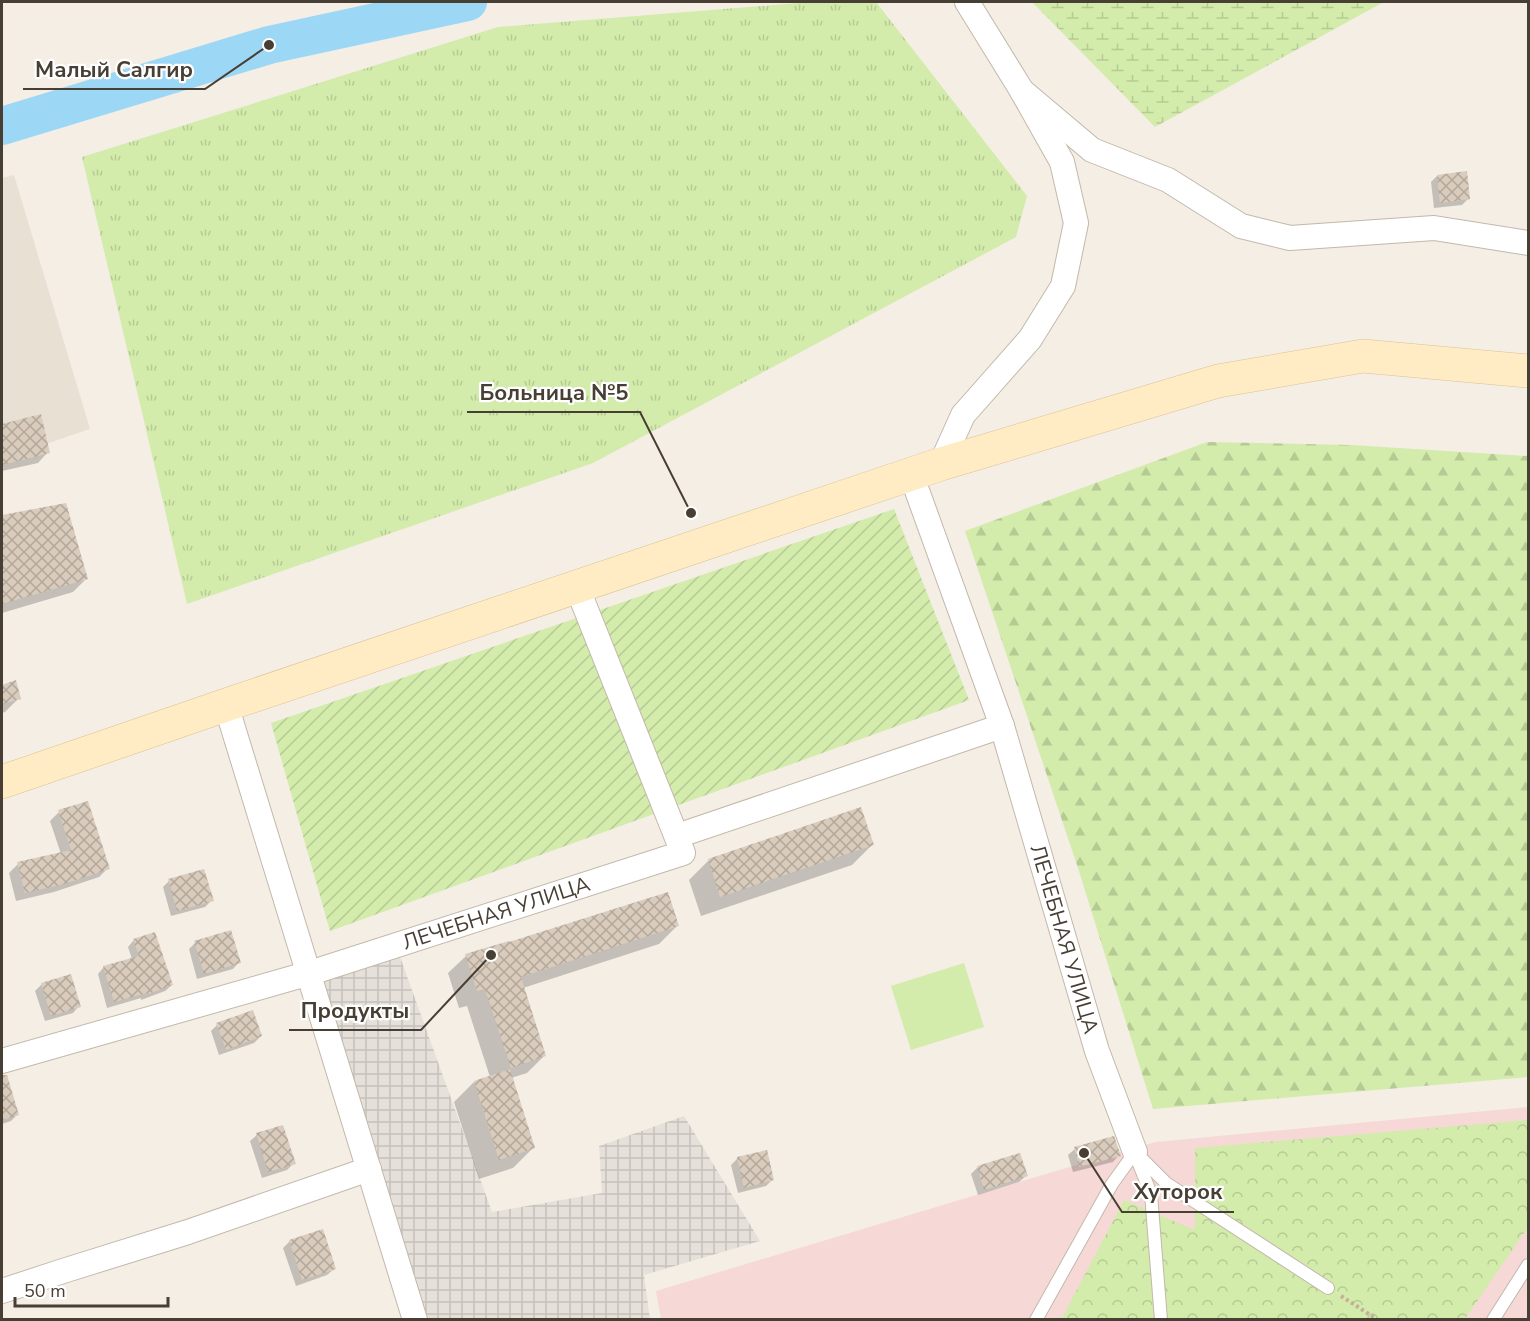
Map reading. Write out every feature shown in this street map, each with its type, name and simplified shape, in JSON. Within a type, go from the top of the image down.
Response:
[{"type":"main road","points":[[2,782],[926,469],[1218,381],[1363,356],[1528,371]]},
{"type":"street","points":[[926,469],[963,414],[1030,339],[1063,286],[1076,223],[1062,162],[967,2]]},
{"type":"street","points":[[1022,92],[1092,150],[1168,180],[1241,226],[1290,238],[1434,228],[1528,243]]},
{"type":"street","name":"ЛЕЧЕБНАЯ УЛИЦА","points":[[926,469],[1097,1051],[1135,1152]]},
{"type":"street","points":[[577,587],[680,845]]},
{"type":"street","points":[[226,705],[415,1320]]},
{"type":"street","name":"ЛЕЧЕБНАЯ УЛИЦА","points":[[2,1061],[310,973],[680,845],[1002,726]]},
{"type":"street","points":[[2,1291],[188,1232],[369,1169]]},
{"type":"lane","points":[[1135,1152],[1166,1183],[1328,1288]]},
{"type":"lane","points":[[1036,1320],[1112,1184],[1135,1152]]},
{"type":"lane","points":[[1135,1152],[1151,1194],[1161,1320]]},
{"type":"lane","points":[[1493,1320],[1528,1265]]},
{"type":"path","points":[[1328,1288],[1378,1320]]},
{"type":"shaded area","points":[[14,175],[90,429],[2,459],[2,178]]},
{"type":"shaded area","points":[[399,954],[492,1212],[602,1193],[599,1146],[684,1116],[760,1241],[644,1275],[650,1319],[416,1319],[319,979]]},
{"type":"shaded area","points":[[1528,1107],[1528,1319],[661,1320],[656,1291],[1156,1142]]},
{"type":"green space","points":[[812,2],[876,2],[1027,196],[1016,237],[593,463],[187,604],[82,157],[498,27]]},
{"type":"green space","points":[[1032,2],[1384,2],[1155,127]]},
{"type":"green space","points":[[1207,442],[1351,445],[1528,456],[1528,1077],[1153,1109],[1078,868],[965,531]]},
{"type":"green space","points":[[894,509],[969,700],[330,931],[271,723]]},
{"type":"green space","points":[[964,963],[984,1027],[911,1050],[891,986]]},
{"type":"green space","points":[[1528,1120],[1528,1227],[1465,1319],[1061,1320],[1124,1200],[1195,1230],[1195,1148]]},
{"type":"building","points":[[1467,171],[1470,199],[1440,203],[1437,175]]},
{"type":"building","points":[[41,414],[50,453],[2,465],[2,424]]},
{"type":"building","points":[[66,503],[88,579],[2,604],[2,515]]},
{"type":"building","points":[[16,680],[21,699],[2,704],[2,685]]},
{"type":"building","points":[[88,801],[110,869],[64,884],[25,893],[17,862],[71,850],[58,810]]},
{"type":"building","points":[[861,807],[874,845],[720,897],[708,859]]},
{"type":"building","points":[[204,869],[214,901],[177,911],[168,879]]},
{"type":"building","points":[[668,892],[679,926],[521,977],[546,1056],[511,1068],[485,989],[477,991],[465,954]]},
{"type":"building","points":[[231,930],[241,963],[204,974],[194,941]]},
{"type":"building","points":[[155,932],[173,985],[114,1002],[103,966],[139,956],[133,939]]},
{"type":"building","points":[[71,974],[81,1007],[51,1016],[41,983]]},
{"type":"building","points":[[253,1010],[262,1036],[226,1050],[216,1023]]},
{"type":"building","points":[[510,1069],[535,1148],[499,1160],[474,1081]]},
{"type":"building","points":[[2,1075],[7,1075],[19,1115],[2,1120]]},
{"type":"building","points":[[283,1125],[296,1164],[268,1172],[256,1133]]},
{"type":"building","points":[[1114,1136],[1121,1156],[1079,1167],[1074,1147]]},
{"type":"building","points":[[767,1150],[774,1180],[744,1188],[737,1157]]},
{"type":"building","points":[[1020,1153],[1028,1176],[984,1190],[977,1166]]},
{"type":"building","points":[[323,1229],[336,1269],[302,1280],[289,1240]]},
{"type":"waterway","points":[[2,126],[269,45],[468,2]]},
{"type":"place","name":"Малый Салгир","points":[[269,45]]},
{"type":"place","name":"Больница №5","points":[[691,513]]},
{"type":"place","name":"Продукты","points":[[491,955]]},
{"type":"place","name":"Хуторок","points":[[1084,1153]]}]
